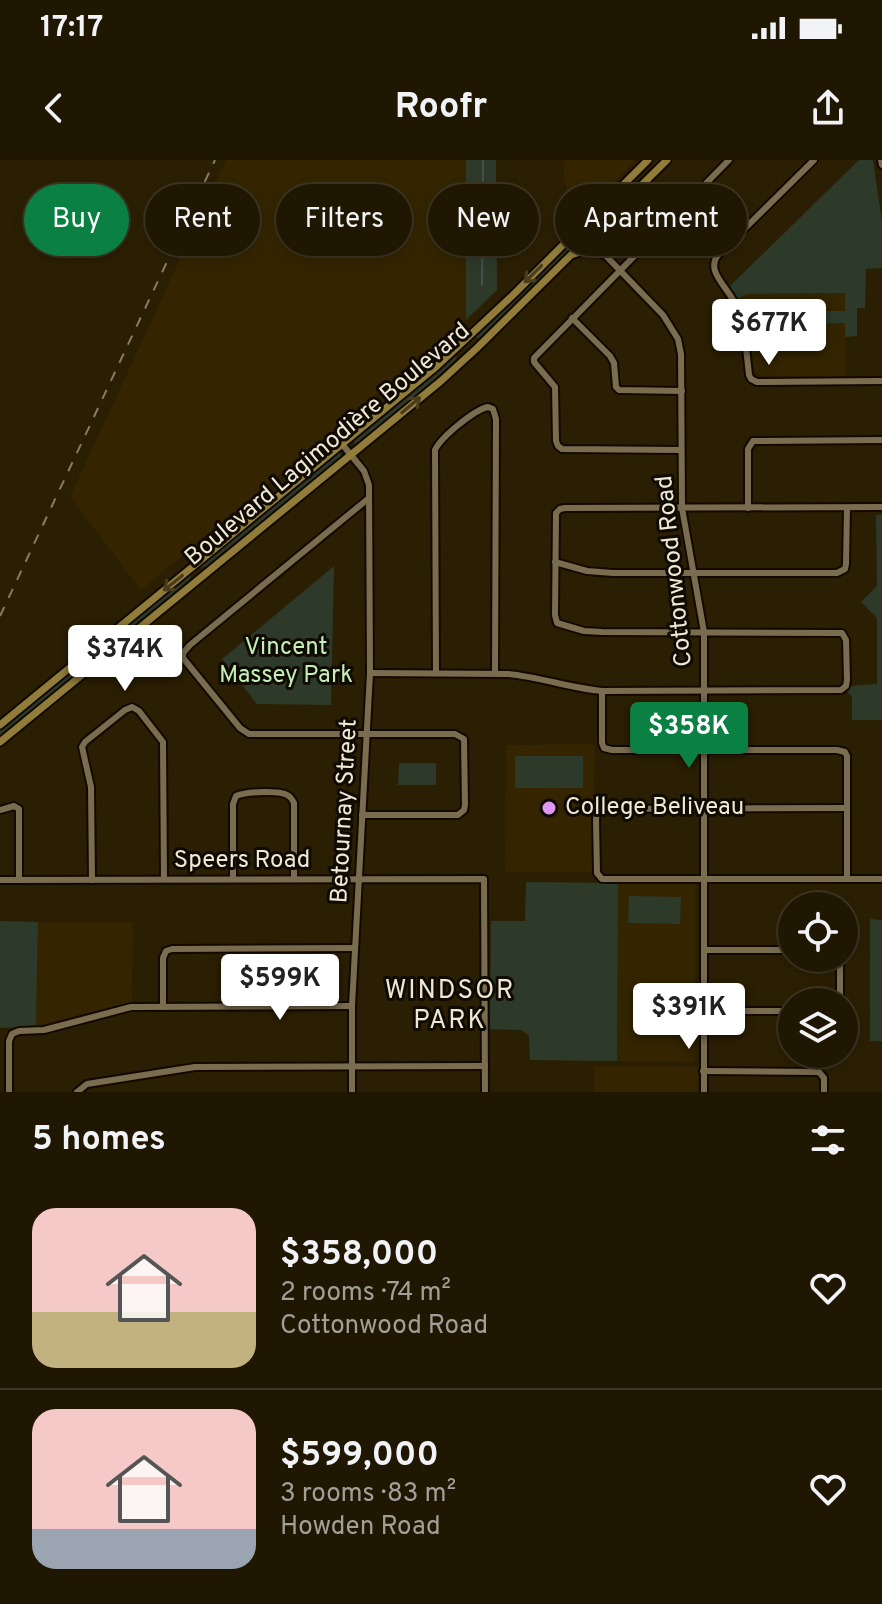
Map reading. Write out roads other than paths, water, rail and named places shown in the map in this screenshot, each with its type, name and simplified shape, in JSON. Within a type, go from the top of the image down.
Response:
[{"type":"main road","name":"Boulevard Lagimodière Boulevard","points":[[624,184],[648,160]]},
{"type":"main road","name":"Boulevard Lagimodière Boulevard","points":[[643,184],[667,160]]},
{"type":"main road","name":"Boulevard Lagimodière Boulevard","points":[[0,725],[467,339],[555,252]]},
{"type":"main road","name":"Boulevard Lagimodière Boulevard","points":[[0,742],[462,362],[571,256]]},
{"type":"main road","points":[[193,566],[202,577]]},
{"type":"street","points":[[681,450],[566,449],[558,446],[555,387],[534,358],[729,160]]},
{"type":"street","points":[[814,160],[718,255],[713,261],[713,269],[728,290],[739,315],[751,379],[757,382],[882,381]]},
{"type":"street","name":"Cottonwood Road","points":[[605,256],[663,315],[678,339],[681,354],[682,508],[704,632],[704,1092]]},
{"type":"street","points":[[572,318],[610,356],[619,390],[682,391]]},
{"type":"street","points":[[436,672],[435,450],[440,441],[477,411],[488,407],[493,409],[496,419],[495,673]]},
{"type":"street","points":[[748,508],[748,449],[753,441],[882,440]]},
{"type":"street","name":"Betournay Street","points":[[342,444],[367,476],[369,498],[370,673],[352,1006],[352,1092]]},
{"type":"street","points":[[362,815],[458,815],[465,805],[465,744],[460,735],[249,734],[240,728],[183,658],[190,645],[369,498]]},
{"type":"street","points":[[370,673],[523,675],[574,688],[602,691],[841,690],[846,683],[846,640],[842,633],[602,632],[584,631],[557,623],[556,513],[560,509],[881,507]]},
{"type":"street","points":[[686,527],[692,515],[703,508]]},
{"type":"street","points":[[555,562],[597,572],[841,572],[846,564],[847,509]]},
{"type":"street","points":[[602,691],[602,743],[604,748],[612,750],[841,750],[847,756],[847,879]]},
{"type":"street","points":[[92,880],[91,787],[82,747],[132,707],[139,711],[163,742],[164,879]]},
{"type":"street","points":[[233,879],[233,804],[236,796],[245,793],[283,793],[294,803],[294,879]]},
{"type":"street","points":[[0,810],[14,806],[19,809],[19,880]]},
{"type":"street","points":[[847,808],[601,809],[596,819],[596,870],[598,876],[607,879],[882,879]]},
{"type":"street","name":"Speers Road","points":[[0,880],[484,879],[485,1066]]},
{"type":"street","points":[[163,1007],[163,958],[166,951],[172,949],[355,948]]},
{"type":"street","points":[[704,950],[778,950]]},
{"type":"street","points":[[9,1092],[9,1041],[12,1034],[19,1031],[44,1030],[131,1007],[352,1006]]},
{"type":"street","points":[[704,1011],[778,1011]]},
{"type":"street","points":[[77,1092],[87,1084],[187,1068],[485,1066],[485,1092]]},
{"type":"street","points":[[703,1071],[814,1071],[822,1073],[824,1092]]},
{"type":"waterway","points":[[482,285],[483,160]]},
{"type":"railway","points":[[0,616],[215,160]]},
{"type":"place","name":"College Beliveau","points":[[549,808]]},
{"type":"district","name":"WINDSOR PARK","points":[[450,1006]]},
{"type":"park label","name":"Vincent Massey Park","points":[[286,662]]}]
